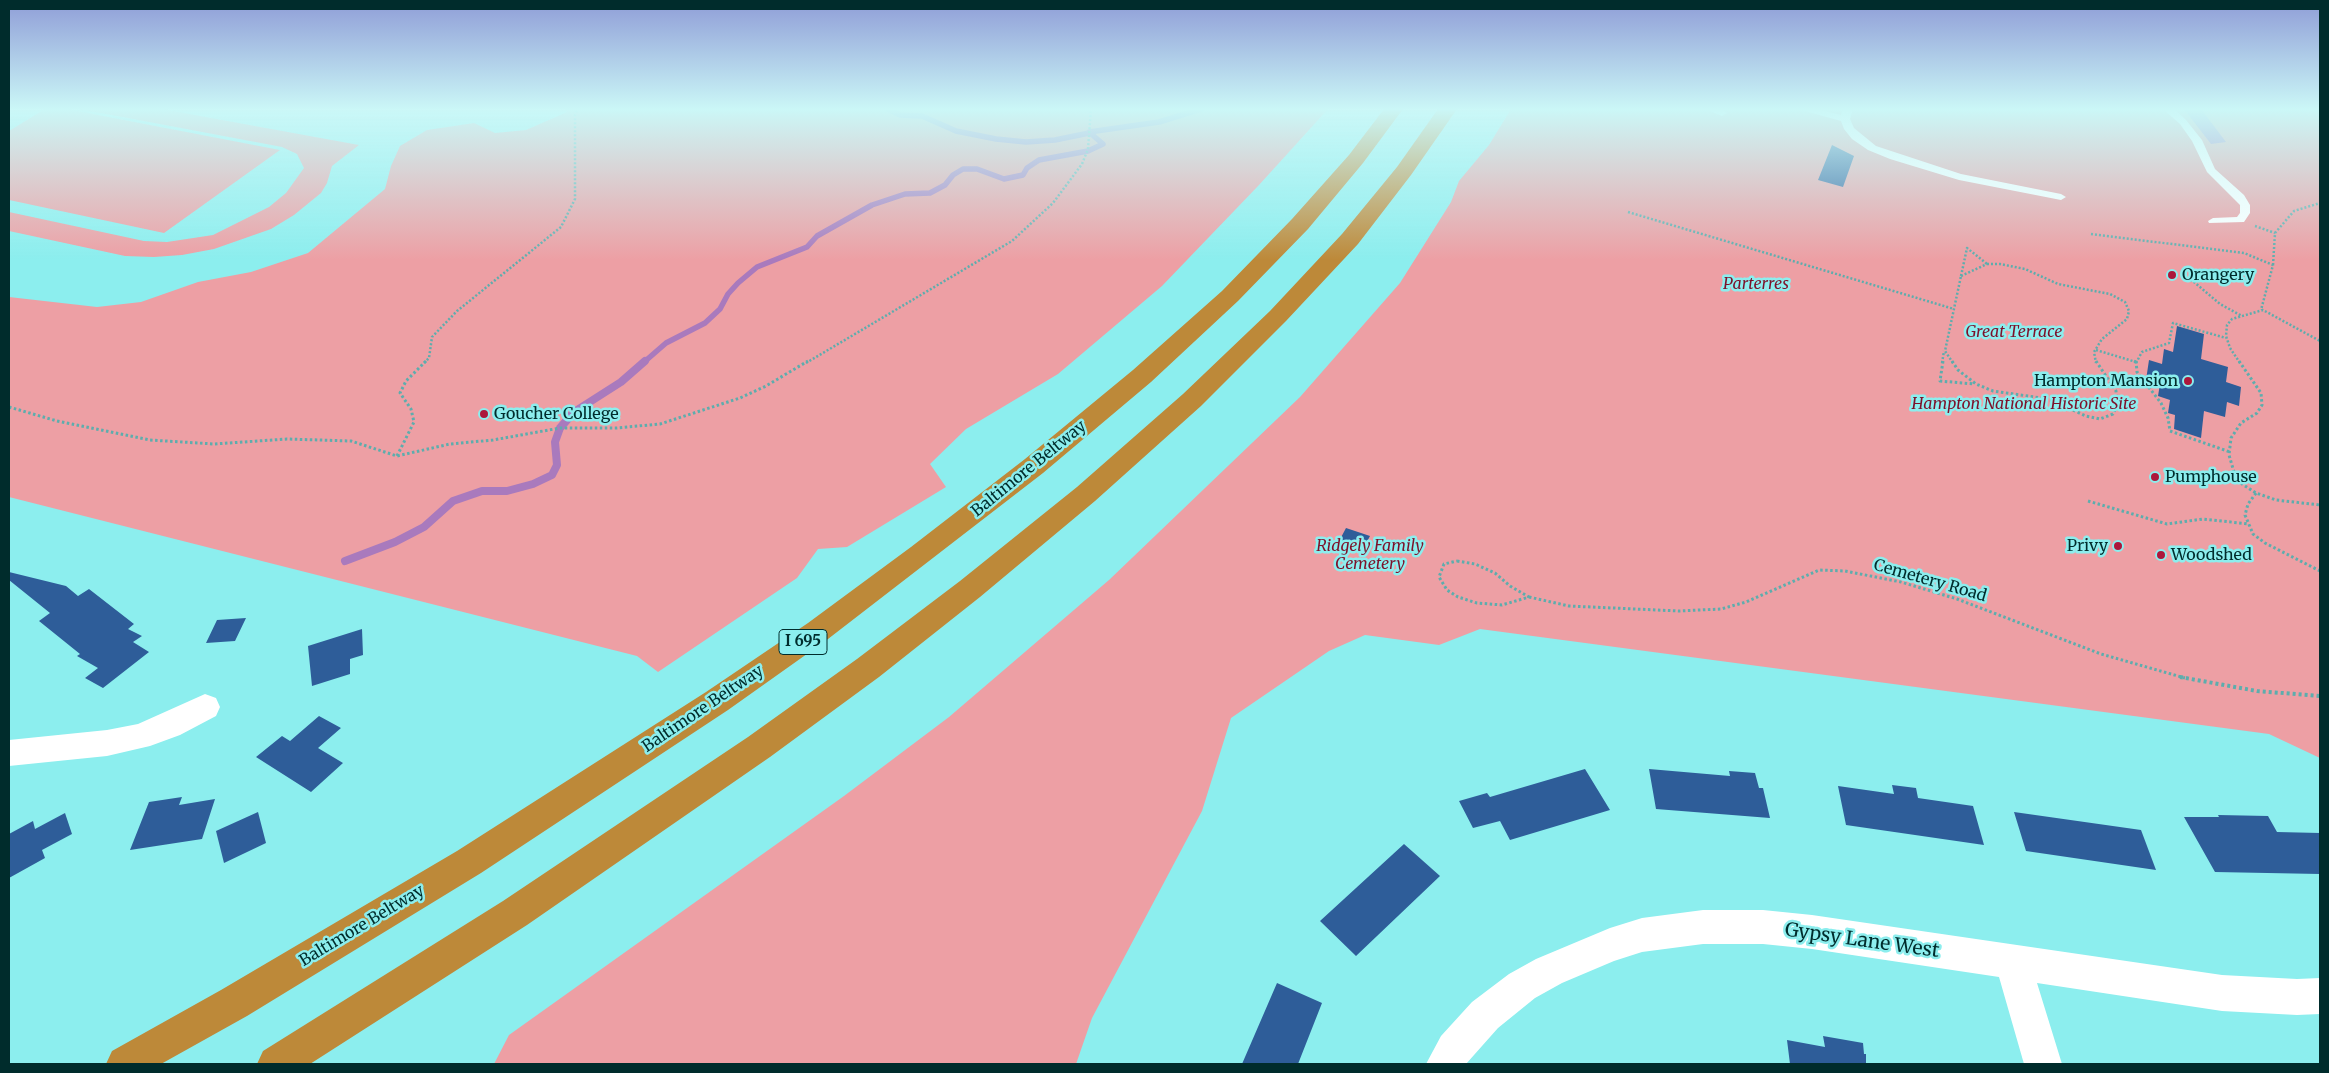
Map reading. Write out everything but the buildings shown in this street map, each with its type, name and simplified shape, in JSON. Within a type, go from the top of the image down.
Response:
[{"type":"highway","name":"Baltimore Beltway","points":[[125,1064],[234,1003],[469,862],[717,701],[818,631],[921,554],[1056,448],[1142,376],[1230,296],[1300,224],[1356,159]]},
{"type":"highway","points":[[276,1064],[515,913],[751,753],[868,668],[977,583],[1086,494],[1164,425],[1278,316],[1350,239],[1413,159]]},
{"type":"street","points":[[9,753],[107,743],[139,737],[168,726],[205,707]]},
{"type":"street","name":"Gypsy Lane West","points":[[1445,1064],[1454,1049],[1485,1015],[1522,986],[1582,956],[1642,935],[1704,927],[1763,927],[1812,932],[2222,993],[2297,997],[2320,996]]},
{"type":"street","points":[[2013,962],[2043,1064]]},
{"type":"lane","points":[[1901,159],[1959,177],[2060,197]]},
{"type":"lane","points":[[2207,159],[2212,170],[2240,197],[2245,206],[2245,213],[2240,220],[2213,221]]},
{"type":"path","points":[[397,456],[414,422],[410,409],[400,393],[406,381],[429,358],[432,337],[457,311],[561,227],[575,199],[574,159]]},
{"type":"path","points":[[9,407],[57,421],[150,440],[214,444],[287,439],[351,441],[397,456],[450,444],[493,440],[560,428],[616,428],[660,424],[740,398],[766,386],[979,262],[1012,241],[1053,203],[1084,159]]},
{"type":"path","points":[[2261,310],[2276,253],[2275,233],[2294,211],[2320,203]]},
{"type":"path","points":[[1628,212],[1954,309]]},
{"type":"path","points":[[2091,234],[2244,253],[2272,265]]},
{"type":"path","points":[[1961,276],[1987,264],[2000,264],[2025,269],[2058,284],[2110,294],[2126,302],[2129,311],[2127,319],[2122,325],[2102,339],[2096,350],[2096,362],[2116,391],[2118,405],[2113,414],[2100,419],[2086,416],[2048,399],[1994,391],[1976,384],[1940,381],[1944,351],[1967,248],[1987,264]]},
{"type":"path","points":[[2186,279],[2194,282],[2220,304],[2229,307],[2243,316]]},
{"type":"path","points":[[2320,341],[2261,310],[2232,319],[2227,325],[2227,338],[2230,348],[2261,393],[2262,405],[2256,413],[2241,423],[2231,438],[2230,452],[2234,472],[2242,484],[2256,493],[2276,500],[2320,505]]},
{"type":"path","points":[[2227,338],[2173,323],[2169,344],[2142,352],[2136,362],[2137,372],[2161,403],[2168,418],[2170,431],[2230,452]]},
{"type":"path","points":[[2096,350],[2136,362]]},
{"type":"path","points":[[1944,351],[1958,370],[1976,384]]},
{"type":"path","points":[[2256,493],[2248,504],[2245,515],[2253,534],[2265,543],[2320,572]]},
{"type":"path","points":[[2088,502],[2166,524],[2203,519],[2249,524]]},
{"type":"path","name":"Cemetery Road","points":[[1529,598],[1502,605],[1477,603],[1458,597],[1447,590],[1439,577],[1444,564],[1457,561],[1475,564],[1495,573],[1510,586],[1529,598],[1569,606],[1679,611],[1721,608],[1746,602],[1819,570],[1846,571],[1901,582],[1957,599],[2102,654],[2183,678],[2257,691],[2320,696]]},
{"type":"green space","points":[[9,159],[267,159],[164,233],[9,200]]},
{"type":"green space","points":[[300,159],[341,159],[332,166],[327,183],[321,193],[294,215],[271,229],[214,249],[182,255],[154,257],[125,256],[9,231],[9,212],[144,241],[167,242],[213,235],[269,207],[286,193],[304,168]]},
{"type":"green space","name":"Goucher College","points":[[394,159],[1283,159],[1162,286],[1058,374],[966,429],[930,464],[946,487],[847,547],[818,549],[797,578],[658,672],[637,656],[9,497],[9,297],[97,307],[141,302],[198,282],[251,272],[308,253],[385,189]]},
{"type":"green space","name":"Hampton National Historic Site","points":[[1477,159],[2320,159],[2320,758],[2269,734],[1480,629],[1439,645],[1365,635],[1329,651],[1231,718],[1202,811],[1092,1018],[1076,1064],[494,1064],[509,1035],[844,796],[949,717],[1109,580],[1300,397],[1400,283],[1451,202],[1459,181]]},
{"type":"waterway","points":[[643,363],[666,343],[705,323],[720,309],[728,294],[738,283],[757,267],[807,247],[817,236],[872,205],[905,194],[930,193],[945,185],[953,175],[963,169],[977,169],[1004,179],[1023,175],[1027,168],[1039,160],[1044,159]]},
{"type":"waterway","points":[[345,561],[395,542],[424,527],[453,501],[482,491],[507,491],[533,484],[552,475],[557,465],[555,442],[560,428],[574,412],[621,382],[645,361]]},
{"type":"place","name":"Orangery","points":[[2172,275]]},
{"type":"place","name":"Hampton Mansion","points":[[2188,381]]},
{"type":"place","name":"Goucher College","points":[[484,414]]},
{"type":"place","name":"Pumphouse","points":[[2155,477]]},
{"type":"place","name":"Privy","points":[[2118,546]]},
{"type":"place","name":"Woodshed","points":[[2161,555]]},
{"type":"park label","name":"Parterres","points":[[1756,284]]},
{"type":"park label","name":"Great Terrace","points":[[2014,332]]},
{"type":"park label","name":"Ridgely Family Cemetery","points":[[1370,555]]}]
